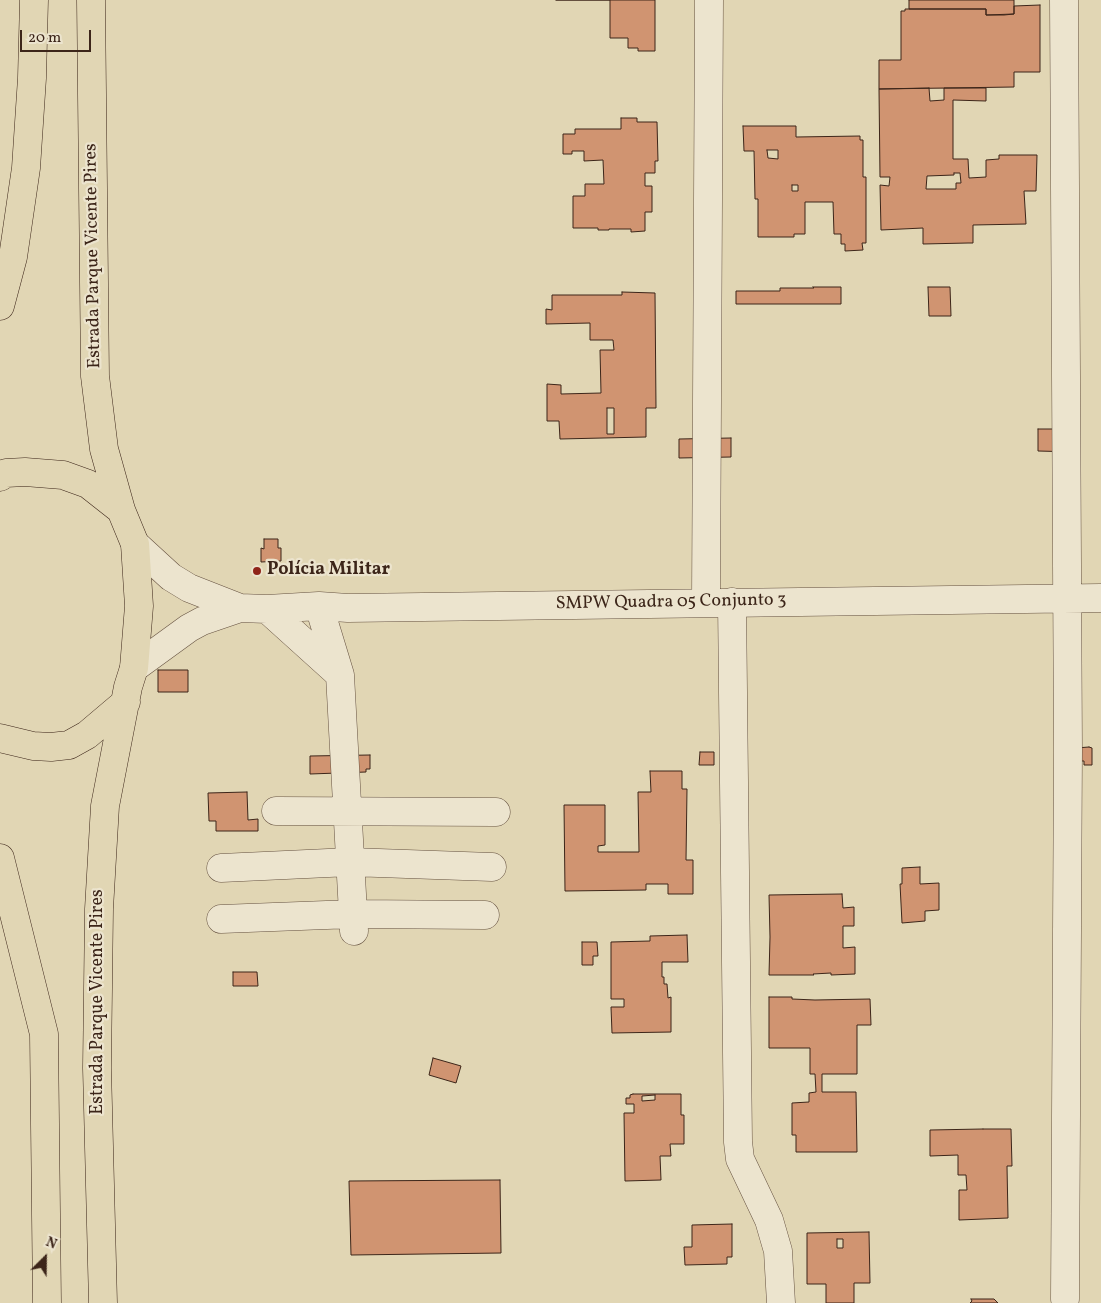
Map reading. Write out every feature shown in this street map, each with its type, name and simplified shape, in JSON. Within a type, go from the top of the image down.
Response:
[{"type":"main road","points":[[0,306],[13,257],[26,168],[33,60],[34,0]]},
{"type":"main road","name":"Estrada Parque Vicente Pires","points":[[91,0],[95,376],[104,449],[121,510],[135,544],[139,606],[134,668],[128,686],[105,806],[98,908],[97,1068],[103,1303]]},
{"type":"main road","points":[[0,477],[6,473],[25,472],[63,475],[88,484],[121,510]]},
{"type":"main road","points":[[0,738],[33,746],[69,745],[87,735],[126,702]]},
{"type":"main road","points":[[0,858],[44,1034],[47,1303]]},
{"type":"street","points":[[709,0],[719,602],[738,1142],[740,1159],[769,1220],[778,1251],[781,1303]]},
{"type":"street","points":[[1064,0],[1068,749],[1065,1299]]},
{"type":"street","points":[[135,544],[171,576],[189,588],[254,608],[340,675]]},
{"type":"street","name":"SMPW Quadra 05 Conjunto 3","points":[[254,608],[1101,598]]},
{"type":"street","points":[[319,606],[340,675],[353,922]]},
{"type":"street","points":[[134,668],[189,628],[202,621],[254,608]]},
{"type":"street","points":[[276,811],[496,812]]},
{"type":"street","points":[[221,868],[350,862],[492,866]]},
{"type":"street","points":[[220,919],[353,922],[485,915]]},
{"type":"building","points":[[610,0],[655,0],[655,51],[638,51],[638,48],[628,48],[628,38],[610,38]]},
{"type":"building","points":[[909,0],[1014,0],[1014,14],[986,15],[986,9],[909,9]]},
{"type":"building","points":[[1040,5],[1040,72],[1014,72],[1014,87],[879,89],[879,60],[901,60],[901,11],[905,11],[905,9],[986,9],[986,15],[1004,15],[1014,14],[1014,6]]},
{"type":"building","points":[[929,88],[930,101],[944,100],[944,88],[986,88],[986,101],[953,100],[953,159],[968,159],[969,178],[986,177],[986,160],[999,159],[999,155],[1037,155],[1036,191],[1024,191],[1026,224],[973,225],[973,243],[923,244],[923,228],[881,230],[880,185],[889,186],[890,177],[880,177],[879,89]],"holes":[[[960,173],[961,183],[956,183],[956,189],[926,189],[927,176]]]},
{"type":"building","points":[[621,118],[637,118],[637,122],[657,122],[658,161],[655,161],[655,173],[645,173],[645,186],[652,186],[652,212],[645,212],[645,231],[631,232],[631,229],[598,230],[598,228],[573,228],[573,196],[585,196],[585,184],[604,184],[603,160],[584,161],[584,151],[572,151],[572,154],[563,154],[563,134],[575,134],[575,129],[621,129]]},
{"type":"building","points":[[743,126],[796,126],[796,137],[860,136],[860,140],[863,140],[863,177],[866,177],[866,243],[862,243],[863,250],[845,251],[845,244],[841,244],[841,234],[834,234],[833,202],[805,202],[805,234],[794,234],[794,237],[758,237],[758,199],[755,199],[754,151],[744,151]],"holes":[[[767,150],[778,150],[778,159],[768,158]],[[792,185],[798,185],[798,191],[792,191]]]},
{"type":"building","points":[[841,287],[841,304],[736,304],[736,291],[780,291],[780,288]]},
{"type":"building","points":[[928,287],[950,287],[951,316],[929,316]]},
{"type":"building","points":[[622,292],[655,293],[656,408],[646,408],[646,437],[560,439],[559,421],[547,421],[547,384],[561,385],[561,394],[601,393],[600,350],[614,350],[613,340],[590,340],[590,323],[546,324],[546,309],[552,310],[552,295],[622,295]],"holes":[[[607,408],[614,408],[614,434],[607,434]]]},
{"type":"building","points":[[1038,429],[1076,429],[1076,452],[1038,451]]},
{"type":"building","points":[[731,438],[731,457],[679,458],[679,439]]},
{"type":"building","points":[[264,539],[278,539],[278,548],[281,548],[281,561],[261,562],[261,548],[264,549]]},
{"type":"building","points":[[158,670],[188,670],[188,692],[158,692]]},
{"type":"building","points":[[1076,748],[1092,748],[1092,765],[1084,765],[1084,761],[1076,761]]},
{"type":"building","points":[[700,752],[714,752],[714,765],[699,765]]},
{"type":"building","points":[[370,755],[370,769],[366,769],[366,772],[310,774],[310,756]]},
{"type":"building","points":[[650,771],[682,771],[682,789],[687,789],[686,860],[693,860],[693,894],[668,894],[668,884],[646,884],[646,890],[565,891],[564,805],[605,805],[605,845],[598,846],[598,852],[639,852],[638,792],[651,792]]},
{"type":"building","points":[[247,792],[248,820],[258,819],[258,831],[216,831],[216,821],[209,821],[208,793]]},
{"type":"building","points":[[920,867],[920,884],[939,883],[939,910],[925,911],[925,921],[902,923],[900,884],[902,884],[902,868]]},
{"type":"building","points":[[842,894],[843,908],[854,907],[854,926],[843,926],[843,948],[855,947],[855,974],[769,975],[769,895]]},
{"type":"building","points":[[687,935],[688,962],[662,962],[662,977],[664,977],[664,984],[667,984],[668,998],[671,997],[671,1032],[612,1033],[611,1007],[624,1007],[624,999],[611,999],[611,942],[650,941],[650,936]]},
{"type":"building","points":[[582,942],[597,942],[598,956],[593,956],[593,965],[582,965]]},
{"type":"building","points":[[233,972],[257,972],[258,986],[233,986]]},
{"type":"building","points":[[769,997],[815,1000],[870,999],[871,1025],[857,1025],[857,1074],[822,1074],[822,1092],[856,1092],[857,1152],[796,1152],[796,1135],[792,1135],[792,1103],[809,1102],[809,1093],[816,1092],[815,1074],[810,1074],[810,1048],[769,1048]]},
{"type":"building","points":[[433,1058],[461,1066],[456,1083],[429,1075]]},
{"type":"building","points":[[681,1094],[681,1115],[684,1115],[684,1144],[670,1144],[671,1156],[660,1156],[661,1180],[625,1181],[624,1113],[634,1113],[634,1104],[626,1104],[626,1098],[630,1098],[630,1095]],"holes":[[[655,1095],[655,1100],[642,1101],[642,1096]]]},
{"type":"building","points":[[1011,1129],[1012,1166],[1007,1166],[1008,1218],[959,1220],[959,1190],[967,1190],[966,1175],[958,1175],[958,1155],[930,1156],[930,1130]]},
{"type":"building","points":[[500,1180],[501,1253],[351,1255],[349,1181]]},
{"type":"building","points":[[732,1224],[732,1257],[727,1257],[727,1264],[685,1265],[684,1247],[692,1247],[692,1225]]},
{"type":"building","points":[[869,1232],[870,1283],[854,1283],[854,1303],[826,1303],[826,1284],[807,1284],[807,1233]],"holes":[[[837,1239],[843,1239],[843,1248],[837,1248]]]},
{"type":"building","points":[[971,1299],[994,1299],[998,1303],[970,1303]]},
{"type":"place","name":"Polícia Militar","points":[[257,571]]}]
